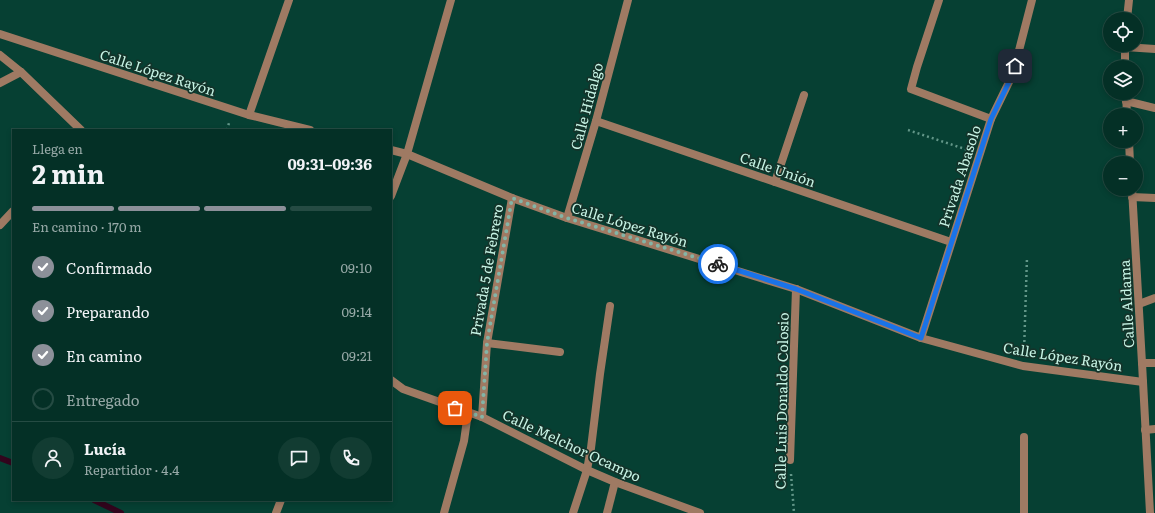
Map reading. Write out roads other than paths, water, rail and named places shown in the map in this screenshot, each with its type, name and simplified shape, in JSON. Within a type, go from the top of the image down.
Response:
[{"type":"street","points":[[249,115],[289,0]]},
{"type":"street","points":[[392,193],[407,154],[451,0]]},
{"type":"street","name":"Calle Hidalgo","points":[[567,218],[596,121],[628,0]]},
{"type":"street","points":[[939,0],[911,88],[991,119]]},
{"type":"street","name":"Privada Abasolo","points":[[921,338],[991,119],[1010,80],[1015,66],[1032,0]]},
{"type":"street","points":[[1128,12],[1129,0]]},
{"type":"street","name":"Calle López Rayón","points":[[0,34],[249,115],[306,129]]},
{"type":"street","points":[[1143,48],[1155,49]]},
{"type":"street","points":[[0,55],[21,72],[80,129]]},
{"type":"street","points":[[0,83],[21,72]]},
{"type":"street","points":[[775,182],[804,95]]},
{"type":"street","points":[[1134,100],[1155,108]]},
{"type":"street","name":"Calle Unión","points":[[596,121],[951,242]]},
{"type":"street","name":"Calle López Rayón","points":[[392,150],[407,154],[512,198],[567,218],[796,289],[921,338],[1024,366],[1143,382]]},
{"type":"street","points":[[1143,195],[1155,198]]},
{"type":"street","name":"Calle Aldama","points":[[1132,196],[1151,509]]},
{"type":"street","name":"Privada 5 de Febrero","points":[[482,417],[487,343],[512,198]]},
{"type":"street","points":[[0,224],[12,213]]},
{"type":"street","name":"Calle Luis Donaldo Colosio","points":[[790,460],[796,289]]},
{"type":"street","points":[[1139,304],[1155,298]]},
{"type":"street","points":[[573,513],[587,470],[591,448],[610,306]]},
{"type":"street","points":[[487,343],[560,352]]},
{"type":"street","points":[[1142,364],[1155,363]]},
{"type":"street","name":"Calle Melchor Ocampo","points":[[392,381],[403,389],[482,417],[587,470],[615,482],[700,513]]},
{"type":"street","points":[[444,513],[464,441],[468,413]]},
{"type":"street","points":[[1146,430],[1155,430]]},
{"type":"street","points":[[1024,437],[1024,513]]},
{"type":"street","points":[[607,513],[615,482]]},
{"type":"street","points":[[276,513],[280,501]]},
{"type":"waterway","points":[[0,458],[12,463]]},
{"type":"waterway","points":[[96,501],[121,513]]}]
